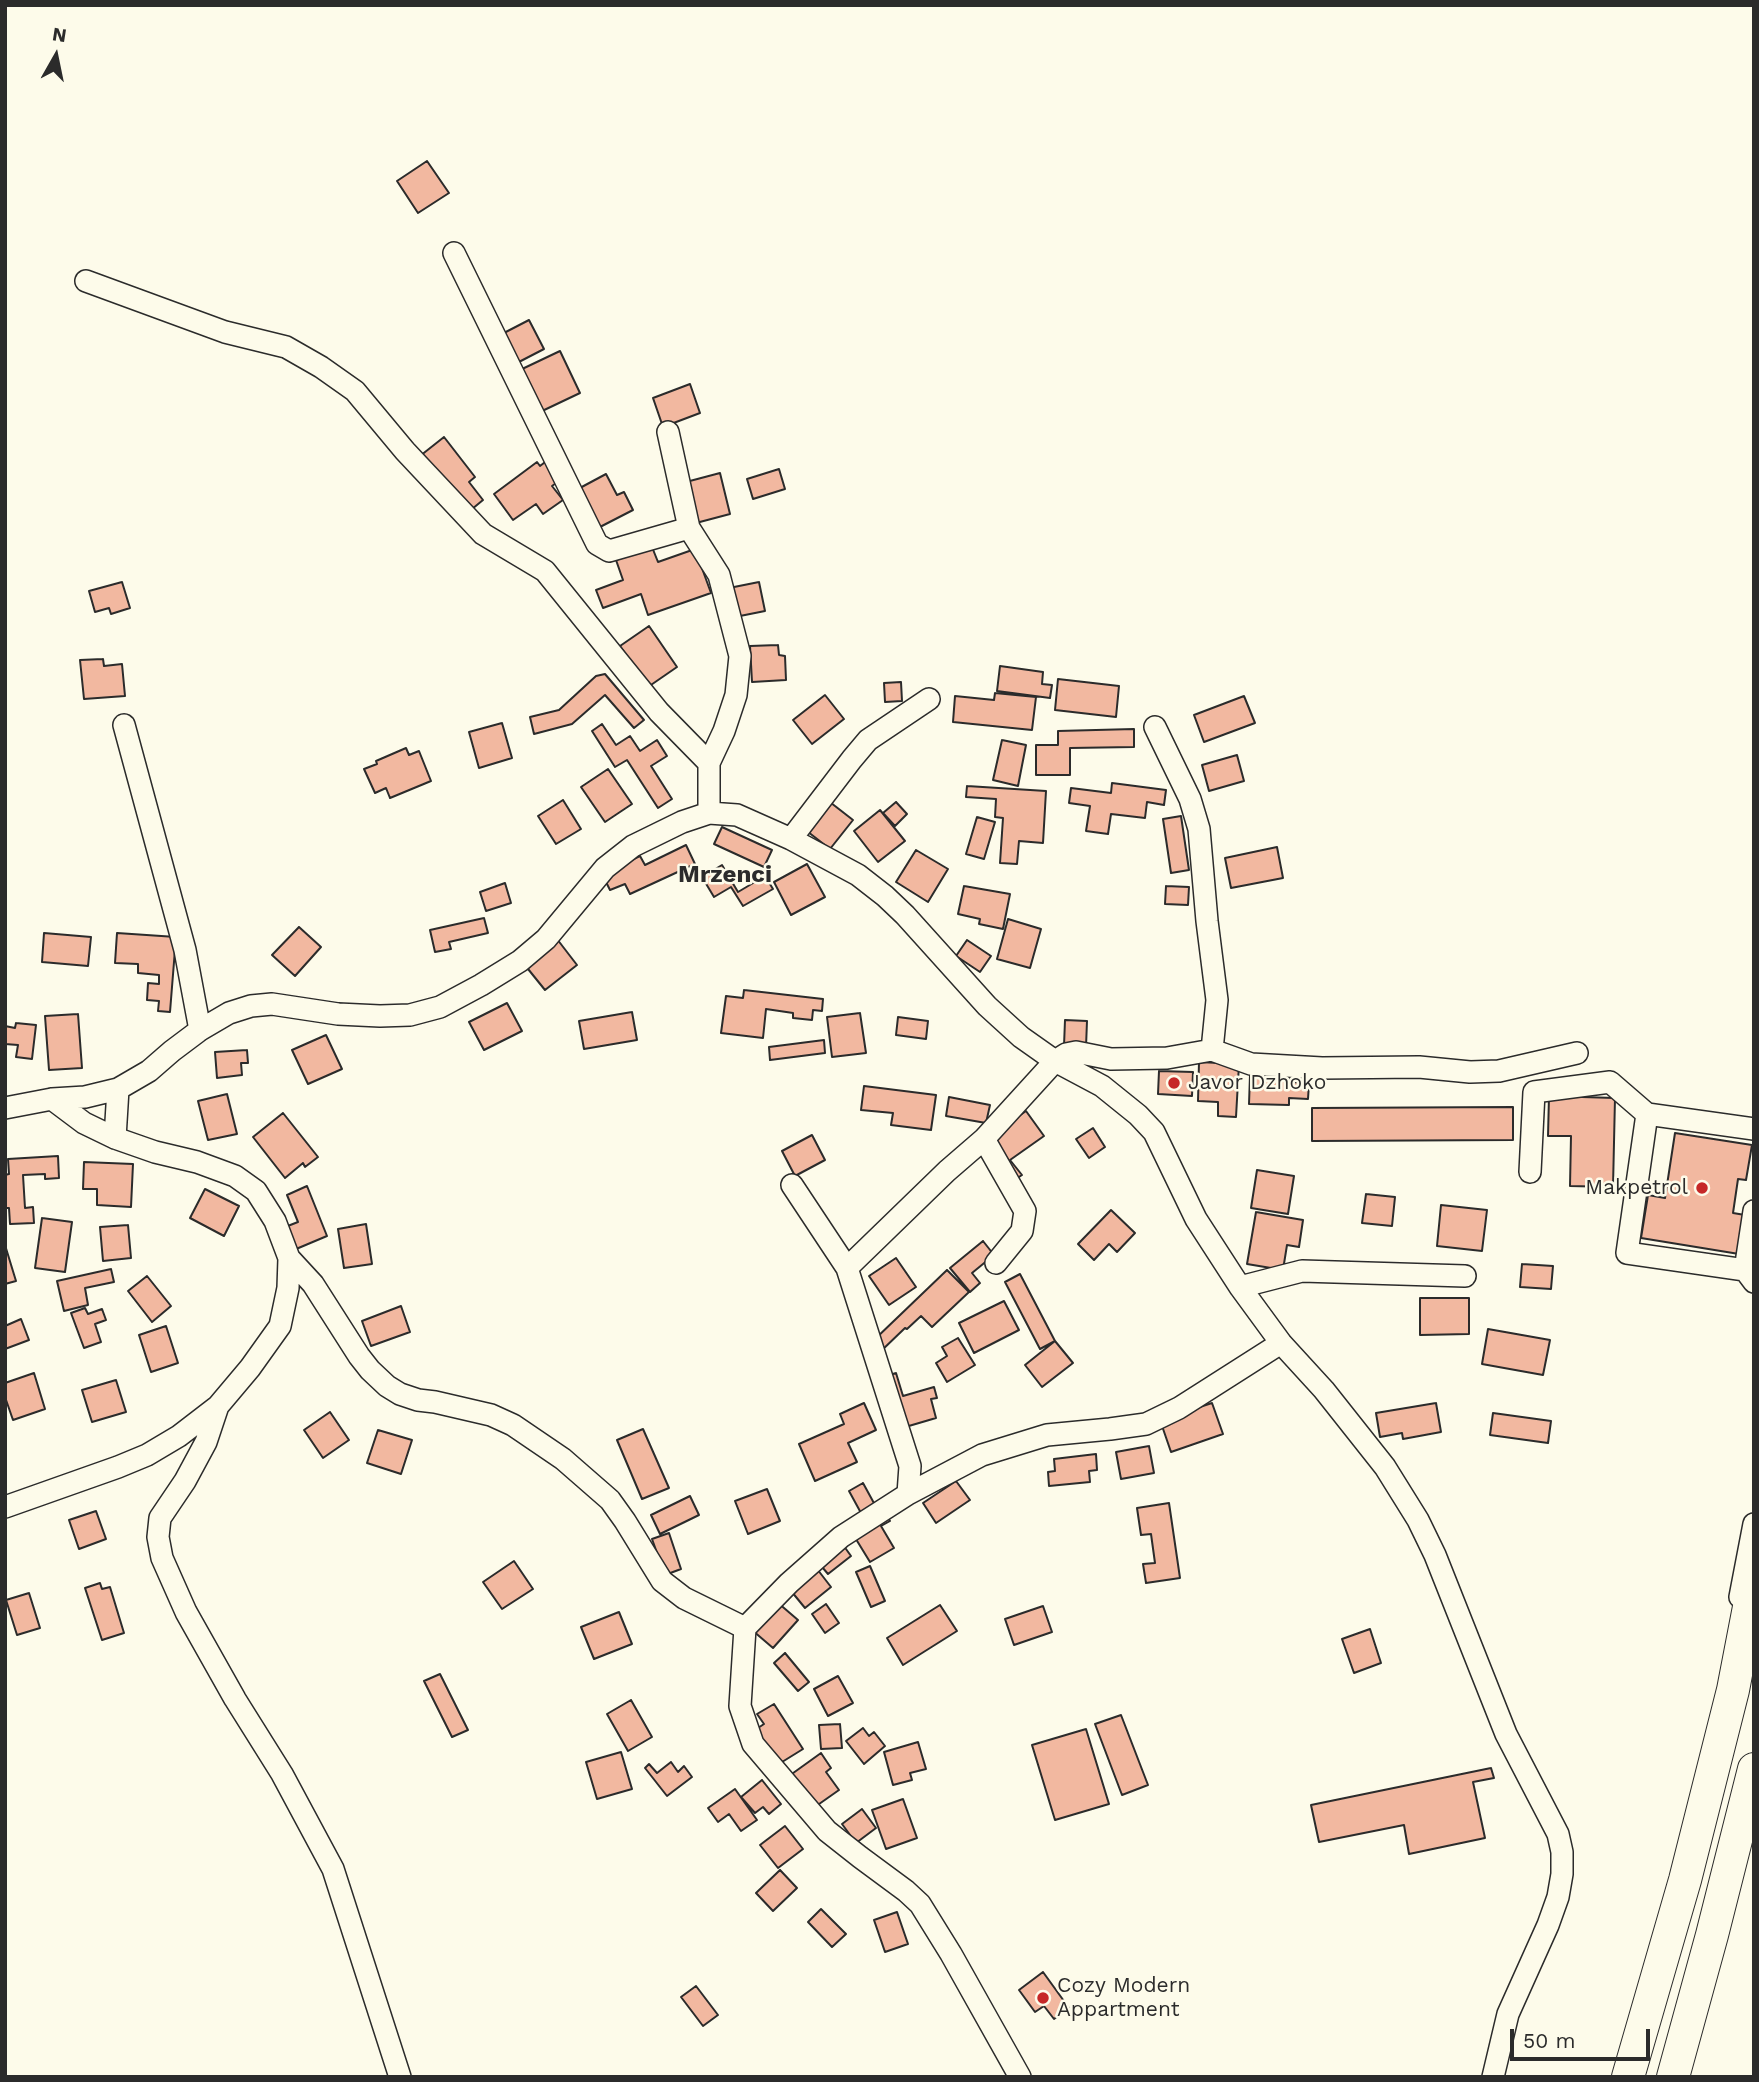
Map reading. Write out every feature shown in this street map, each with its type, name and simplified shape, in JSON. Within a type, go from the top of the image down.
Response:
[{"type":"highway","points":[[1628,2077],[1685,1880],[1733,1690],[1754,1581]]},
{"type":"highway","points":[[1673,2077],[1754,1769]]},
{"type":"street","points":[[454,253],[597,544],[609,551],[689,528]]},
{"type":"street","points":[[86,281],[225,332],[286,347],[321,366],[355,391],[405,451],[483,534],[545,571],[659,712],[709,763]]},
{"type":"street","points":[[668,432],[689,528],[719,575],[740,656],[736,695],[724,732],[709,763],[709,813]]},
{"type":"street","points":[[791,839],[868,740],[929,699]]},
{"type":"street","points":[[124,725],[185,950],[200,1030]]},
{"type":"street","points":[[1154,727],[1190,799],[1199,829],[1217,1000],[1212,1050]]},
{"type":"street","points":[[5,1108],[52,1099],[85,1097],[118,1089],[149,1071],[200,1030],[229,1013],[251,1006],[272,1004],[338,1014],[380,1016],[410,1015],[440,1007],[520,961],[546,939],[605,868],[633,846],[682,822],[709,813],[737,816],[791,839],[858,875],[905,915],[987,1006],[1021,1037],[1055,1061],[1102,1086],[1138,1115],[1154,1132],[1196,1219],[1240,1287],[1281,1343],[1324,1390],[1402,1491],[1435,1555],[1506,1734],[1558,1834],[1562,1852],[1558,1897],[1507,2014],[1493,2077]]},
{"type":"street","points":[[847,1268],[984,1139],[1055,1061],[1066,1054],[1076,1052],[1111,1059],[1167,1058],[1212,1050],[1251,1064],[1322,1068],[1419,1068],[1470,1072],[1499,1071],[1577,1053]]},
{"type":"street","points":[[1530,1172],[1534,1092],[1610,1082],[1647,1114],[1754,1129]]},
{"type":"street","points":[[115,1138],[118,1089]]},
{"type":"street","points":[[52,1099],[85,1123],[115,1138],[235,1176],[256,1191],[275,1221],[289,1258],[313,1284],[370,1370],[387,1386],[418,1400],[491,1415],[513,1425],[543,1445],[610,1500],[662,1581],[684,1598],[745,1628]]},
{"type":"street","points":[[1647,1114],[1627,1252],[1749,1276],[1754,1211]]},
{"type":"street","points":[[984,1139],[1025,1211],[1022,1231],[996,1263]]},
{"type":"street","points":[[792,1185],[847,1268],[910,1466],[908,1494]]},
{"type":"street","points":[[5,1507],[146,1455],[180,1436],[218,1406],[280,1326],[288,1288],[289,1258]]},
{"type":"street","points":[[1240,1287],[1302,1271],[1465,1276]]},
{"type":"street","points":[[1020,2077],[920,1904],[827,1831],[753,1744],[740,1706],[745,1628],[789,1583],[841,1537],[908,1494],[982,1455],[1047,1435],[1146,1424],[1180,1408],[1281,1343]]},
{"type":"street","points":[[218,1406],[206,1442],[185,1481],[160,1518],[162,1558],[186,1612],[235,1699],[282,1774],[333,1869],[400,2077]]},
{"type":"street","points":[[1685,1880],[1754,1524]]},
{"type":"street","points":[[1712,1935],[1742,1868],[1754,1818]]},
{"type":"building","points":[[427,161],[449,193],[418,213],[397,181]]},
{"type":"building","points":[[529,320],[544,349],[515,364],[500,335]]},
{"type":"building","points":[[560,351],[580,393],[540,412],[520,370]]},
{"type":"building","points":[[690,384],[700,413],[663,427],[653,398]]},
{"type":"building","points":[[444,437],[475,477],[469,482],[483,500],[466,514],[420,456]]},
{"type":"building","points":[[549,459],[563,478],[552,486],[563,500],[543,514],[536,504],[513,520],[494,494],[537,462],[540,466]]},
{"type":"building","points":[[779,469],[785,489],[753,499],[747,479]]},
{"type":"building","points":[[720,473],[730,514],[696,523],[686,482]]},
{"type":"building","points":[[606,474],[617,495],[624,492],[633,510],[598,528],[578,489]]},
{"type":"building","points":[[652,547],[658,562],[695,549],[711,593],[648,615],[641,594],[603,608],[596,590],[623,580],[616,560]]},
{"type":"building","points":[[122,582],[130,608],[111,614],[109,608],[95,612],[89,591]]},
{"type":"building","points":[[759,582],[765,611],[735,617],[729,588]]},
{"type":"building","points":[[649,626],[677,667],[648,687],[620,646]]},
{"type":"building","points":[[778,645],[779,655],[785,656],[786,680],[752,682],[750,646]]},
{"type":"building","points":[[103,659],[104,666],[122,664],[125,696],[84,699],[80,660]]},
{"type":"building","points":[[1000,666],[1043,672],[1042,684],[1052,685],[1050,698],[997,691]]},
{"type":"building","points":[[605,674],[644,720],[634,728],[605,695],[572,724],[534,734],[530,717],[559,710],[596,676]]},
{"type":"building","points":[[1058,679],[1119,686],[1116,717],[1055,710]]},
{"type":"building","points":[[901,682],[902,701],[885,702],[884,683]]},
{"type":"building","points":[[995,693],[1036,697],[1032,730],[953,722],[955,696],[994,700]]},
{"type":"building","points":[[825,695],[844,719],[812,744],[793,720]]},
{"type":"building","points":[[1244,696],[1255,723],[1204,742],[1194,715]]},
{"type":"building","points":[[502,723],[512,758],[479,768],[469,732]]},
{"type":"building","points":[[602,724],[616,745],[630,736],[640,751],[657,740],[667,756],[651,766],[672,799],[658,808],[627,760],[615,767],[592,731]]},
{"type":"building","points":[[1134,729],[1134,747],[1070,748],[1070,775],[1036,775],[1036,745],[1058,745],[1058,731]]},
{"type":"building","points":[[1002,740],[1026,745],[1018,786],[993,780]]},
{"type":"building","points":[[406,748],[409,755],[419,751],[431,781],[390,798],[386,788],[375,793],[364,769]]},
{"type":"building","points":[[1237,755],[1244,781],[1209,791],[1202,765]]},
{"type":"building","points":[[608,769],[632,804],[605,822],[581,787]]},
{"type":"building","points":[[1112,783],[1166,790],[1164,805],[1147,802],[1145,818],[1111,814],[1108,834],[1086,831],[1090,806],[1069,803],[1071,788],[1111,793]]},
{"type":"building","points":[[967,786],[1046,791],[1043,843],[1019,841],[1017,864],[1000,863],[1003,818],[995,817],[996,799],[966,797]]},
{"type":"building","points":[[826,799],[853,820],[830,849],[803,828]]},
{"type":"building","points":[[563,800],[581,829],[556,844],[538,816]]},
{"type":"building","points":[[896,802],[907,814],[895,826],[883,813]]},
{"type":"building","points":[[880,810],[905,841],[878,862],[854,831]]},
{"type":"building","points":[[1181,816],[1189,870],[1171,873],[1163,819]]},
{"type":"building","points":[[977,817],[995,822],[984,859],[966,854]]},
{"type":"building","points":[[722,827],[772,850],[764,867],[714,844]]},
{"type":"building","points":[[686,845],[695,864],[630,894],[625,884],[610,890],[602,874],[640,856],[645,865]]},
{"type":"building","points":[[1277,847],[1283,878],[1231,888],[1225,858]]},
{"type":"building","points":[[916,850],[948,869],[928,902],[896,882]]},
{"type":"building","points":[[807,864],[825,897],[791,915],[774,882]]},
{"type":"building","points":[[722,865],[738,892],[765,876],[773,889],[743,906],[731,887],[714,897],[702,877]]},
{"type":"building","points":[[505,883],[511,903],[486,911],[480,892]]},
{"type":"building","points":[[964,886],[1010,894],[1003,929],[979,924],[980,919],[958,914]]},
{"type":"building","points":[[1166,886],[1189,887],[1188,905],[1165,904]]},
{"type":"building","points":[[484,918],[488,933],[449,942],[451,949],[435,952],[430,930]]},
{"type":"building","points":[[1008,919],[1041,929],[1030,968],[997,959]]},
{"type":"building","points":[[299,927],[321,947],[295,976],[272,955]]},
{"type":"building","points":[[44,933],[91,937],[88,966],[42,962]]},
{"type":"building","points":[[117,933],[176,937],[170,1012],[158,1011],[159,1001],[147,1000],[148,983],[159,984],[159,975],[138,973],[138,964],[115,963]]},
{"type":"building","points":[[557,939],[577,965],[545,990],[524,964]]},
{"type":"building","points":[[967,940],[991,956],[980,972],[956,956]]},
{"type":"building","points":[[744,990],[823,999],[822,1011],[813,1010],[812,1020],[793,1018],[793,1013],[766,1009],[763,1038],[721,1033],[726,996],[743,998]]},
{"type":"building","points":[[507,1003],[522,1031],[484,1050],[469,1022]]},
{"type":"building","points":[[632,1012],[637,1040],[584,1049],[579,1021]]},
{"type":"building","points":[[860,1013],[866,1053],[832,1057],[827,1017]]},
{"type":"building","points":[[78,1014],[82,1068],[49,1070],[45,1016]]},
{"type":"building","points":[[898,1017],[928,1021],[926,1039],[896,1035]]},
{"type":"building","points":[[1065,1020],[1087,1021],[1086,1047],[1064,1046]]},
{"type":"building","points":[[16,1023],[36,1025],[32,1059],[16,1057],[18,1045],[5,1044],[5,1026],[15,1028]]},
{"type":"building","points":[[326,1035],[342,1069],[308,1084],[292,1050]]},
{"type":"building","points":[[824,1040],[825,1053],[770,1060],[769,1047]]},
{"type":"building","points":[[247,1050],[248,1063],[241,1063],[242,1075],[217,1078],[215,1052]]},
{"type":"building","points":[[1199,1062],[1239,1064],[1236,1117],[1218,1116],[1218,1102],[1198,1101]]},
{"type":"building","points":[[1159,1071],[1193,1072],[1192,1096],[1158,1094]]},
{"type":"building","points":[[1250,1075],[1290,1076],[1290,1082],[1309,1083],[1308,1099],[1289,1098],[1289,1105],[1249,1104]]},
{"type":"building","points":[[864,1086],[936,1095],[931,1130],[891,1125],[893,1113],[861,1110]]},
{"type":"building","points":[[227,1094],[237,1134],[208,1140],[198,1101]]},
{"type":"building","points":[[1549,1096],[1615,1098],[1613,1187],[1570,1186],[1571,1136],[1548,1136]]},
{"type":"building","points":[[949,1097],[990,1105],[986,1123],[946,1116]]},
{"type":"building","points":[[1513,1107],[1513,1140],[1312,1141],[1312,1108]]},
{"type":"building","points":[[1026,1111],[1044,1136],[1010,1160],[1022,1175],[1016,1179],[988,1138]]},
{"type":"building","points":[[283,1113],[318,1157],[305,1167],[303,1163],[285,1178],[253,1137]]},
{"type":"building","points":[[1093,1128],[1105,1147],[1089,1158],[1076,1139]]},
{"type":"building","name":"Makpetrol","points":[[1675,1133],[1752,1145],[1746,1180],[1738,1179],[1733,1213],[1745,1215],[1739,1254],[1641,1238],[1648,1195],[1665,1198]]},
{"type":"building","points":[[812,1135],[825,1160],[795,1176],[782,1151]]},
{"type":"building","points":[[58,1156],[59,1178],[45,1179],[45,1174],[23,1175],[25,1208],[33,1207],[34,1223],[10,1224],[9,1208],[5,1208],[8,1159]]},
{"type":"building","points":[[84,1162],[133,1164],[131,1207],[97,1205],[97,1189],[83,1189]]},
{"type":"building","points":[[1257,1170],[1294,1176],[1288,1214],[1251,1208]]},
{"type":"building","points":[[307,1186],[327,1236],[289,1252],[280,1229],[298,1222],[287,1195]]},
{"type":"building","points":[[205,1189],[239,1206],[224,1236],[190,1218]]},
{"type":"building","points":[[1366,1194],[1395,1197],[1392,1226],[1362,1223]]},
{"type":"building","points":[[1441,1205],[1487,1210],[1482,1251],[1437,1246]]},
{"type":"building","points":[[1111,1210],[1135,1233],[1117,1252],[1109,1244],[1094,1260],[1078,1244]]},
{"type":"building","points":[[1256,1212],[1303,1220],[1299,1247],[1287,1245],[1283,1270],[1247,1264]]},
{"type":"building","points":[[42,1218],[72,1222],[65,1272],[35,1268]]},
{"type":"building","points":[[366,1224],[372,1264],[344,1268],[338,1229]]},
{"type":"building","points":[[128,1225],[131,1258],[103,1261],[100,1227]]},
{"type":"building","points":[[983,1241],[994,1255],[972,1273],[980,1283],[970,1292],[950,1268]]},
{"type":"building","points":[[5,1245],[16,1281],[5,1284]]},
{"type":"building","points":[[896,1258],[916,1287],[889,1305],[869,1276]]},
{"type":"building","points":[[1522,1264],[1553,1266],[1551,1289],[1520,1287]]},
{"type":"building","points":[[111,1269],[114,1282],[85,1288],[88,1305],[64,1311],[57,1281]]},
{"type":"building","points":[[947,1270],[969,1292],[932,1327],[921,1316],[879,1353],[874,1340]]},
{"type":"building","points":[[1020,1274],[1055,1341],[1040,1349],[1005,1282]]},
{"type":"building","points":[[147,1276],[171,1306],[152,1322],[128,1291]]},
{"type":"building","points":[[1420,1298],[1469,1298],[1469,1334],[1420,1335]]},
{"type":"building","points":[[1004,1301],[1019,1330],[974,1353],[959,1323]]},
{"type":"building","points":[[401,1306],[410,1332],[371,1346],[362,1321]]},
{"type":"building","points":[[85,1308],[88,1314],[102,1309],[106,1320],[95,1324],[101,1342],[84,1348],[71,1313]]},
{"type":"building","points":[[21,1319],[29,1340],[5,1349],[5,1326]]},
{"type":"building","points":[[166,1326],[178,1363],[151,1372],[139,1335]]},
{"type":"building","points":[[1488,1329],[1550,1340],[1543,1375],[1482,1364]]},
{"type":"building","points":[[958,1338],[975,1365],[947,1382],[936,1363],[947,1356],[942,1347]]},
{"type":"building","points":[[1055,1341],[1073,1363],[1042,1387],[1025,1365]]},
{"type":"building","points":[[34,1373],[45,1409],[13,1420],[5,1397],[5,1383]]},
{"type":"building","points":[[896,1373],[903,1396],[934,1387],[937,1398],[931,1399],[936,1418],[902,1428],[886,1376]]},
{"type":"building","points":[[116,1380],[126,1412],[92,1422],[82,1390]]},
{"type":"building","points":[[864,1403],[876,1430],[848,1443],[857,1462],[815,1481],[799,1444],[844,1424],[840,1414]]},
{"type":"building","points":[[1212,1403],[1223,1434],[1171,1452],[1160,1420]]},
{"type":"building","points":[[1436,1403],[1441,1432],[1403,1439],[1402,1433],[1380,1437],[1376,1413]]},
{"type":"building","points":[[330,1412],[349,1440],[323,1458],[304,1430]]},
{"type":"building","points":[[1493,1413],[1551,1421],[1548,1443],[1490,1435]]},
{"type":"building","points":[[643,1429],[669,1488],[642,1499],[617,1440]]},
{"type":"building","points":[[378,1430],[412,1440],[401,1474],[367,1463]]},
{"type":"building","points":[[1149,1446],[1154,1473],[1121,1479],[1116,1452]]},
{"type":"building","points":[[1096,1454],[1097,1470],[1089,1471],[1090,1482],[1049,1486],[1048,1472],[1055,1471],[1054,1459]]},
{"type":"building","points":[[956,1481],[970,1500],[936,1523],[923,1503]]},
{"type":"building","points":[[863,1483],[875,1505],[861,1513],[849,1491]]},
{"type":"building","points":[[767,1489],[780,1521],[748,1534],[735,1501]]},
{"type":"building","points":[[690,1496],[699,1515],[660,1534],[651,1515]]},
{"type":"building","points":[[1169,1503],[1180,1578],[1146,1583],[1143,1564],[1155,1563],[1151,1534],[1141,1535],[1137,1508]]},
{"type":"building","points":[[96,1511],[106,1539],[79,1549],[69,1520]]},
{"type":"building","points":[[884,1511],[890,1521],[881,1526],[894,1548],[870,1562],[851,1531]]},
{"type":"building","points":[[669,1533],[681,1569],[665,1575],[652,1539]]},
{"type":"building","points":[[841,1542],[851,1556],[828,1574],[817,1561]]},
{"type":"building","points":[[514,1561],[533,1589],[502,1609],[483,1582]]},
{"type":"building","points":[[814,1565],[831,1587],[805,1608],[787,1586]]},
{"type":"building","points":[[870,1566],[885,1601],[871,1607],[856,1572]]},
{"type":"building","points":[[100,1583],[102,1589],[110,1587],[124,1633],[102,1640],[85,1588]]},
{"type":"building","points":[[29,1593],[40,1628],[17,1635],[6,1600]]},
{"type":"building","points":[[777,1602],[798,1620],[773,1648],[752,1630]]},
{"type":"building","points":[[826,1604],[839,1623],[825,1633],[812,1614]]},
{"type":"building","points":[[940,1605],[957,1631],[903,1665],[887,1638]]},
{"type":"building","points":[[1043,1606],[1052,1632],[1014,1645],[1005,1619]]},
{"type":"building","points":[[619,1612],[632,1644],[594,1659],[581,1627]]},
{"type":"building","points":[[1370,1629],[1381,1663],[1354,1673],[1342,1639]]},
{"type":"building","points":[[785,1653],[809,1682],[798,1691],[774,1663]]},
{"type":"building","points":[[440,1674],[468,1730],[452,1737],[424,1681]]},
{"type":"building","points":[[838,1676],[853,1703],[828,1716],[814,1689]]},
{"type":"building","points":[[631,1700],[652,1737],[628,1751],[607,1714]]},
{"type":"building","points":[[774,1704],[803,1749],[774,1767],[752,1732],[764,1724],[757,1714]]},
{"type":"building","points":[[1121,1715],[1148,1785],[1122,1795],[1095,1724]]},
{"type":"building","points":[[840,1724],[842,1748],[821,1749],[819,1725]]},
{"type":"building","points":[[863,1728],[869,1736],[874,1732],[885,1746],[864,1764],[846,1741]]},
{"type":"building","points":[[1086,1729],[1109,1804],[1055,1820],[1032,1745]]},
{"type":"building","points":[[918,1742],[926,1769],[910,1773],[912,1780],[893,1785],[884,1752]]},
{"type":"building","points":[[621,1752],[632,1789],[597,1799],[586,1762]]},
{"type":"building","points":[[821,1753],[831,1768],[826,1772],[839,1790],[812,1809],[789,1776]]},
{"type":"building","points":[[671,1762],[678,1772],[684,1766],[692,1777],[667,1796],[645,1768],[649,1764],[657,1773]]},
{"type":"building","points":[[1491,1768],[1494,1778],[1473,1782],[1485,1838],[1409,1854],[1404,1825],[1319,1842],[1311,1805]]},
{"type":"building","points":[[762,1780],[781,1804],[769,1814],[763,1807],[755,1813],[741,1797]]},
{"type":"building","points":[[735,1789],[757,1820],[741,1831],[729,1814],[718,1822],[708,1808]]},
{"type":"building","points":[[903,1799],[917,1838],[886,1849],[872,1810]]},
{"type":"building","points":[[862,1809],[876,1828],[856,1843],[842,1824]]},
{"type":"building","points":[[785,1826],[803,1849],[778,1868],[760,1845]]},
{"type":"building","points":[[780,1870],[797,1888],[773,1911],[756,1893]]},
{"type":"building","points":[[821,1909],[846,1934],[832,1947],[808,1922]]},
{"type":"building","points":[[897,1912],[908,1944],[885,1952],[874,1920]]},
{"type":"building","name":"Cozy Modern Appartment","points":[[1043,1972],[1069,2008],[1054,2019],[1044,2006],[1035,2012],[1019,1990]]},
{"type":"building","points":[[696,1986],[718,2015],[703,2026],[681,1997]]},
{"type":"place","name":"Javor Dzhoko","points":[[1174,1083]]},
{"type":"place","name":"Makpetrol","points":[[1702,1188]]},
{"type":"place","name":"Cozy Modern Appartment","points":[[1043,1998]]},
{"type":"district","name":"Mrzenci","points":[[725,875]]}]
